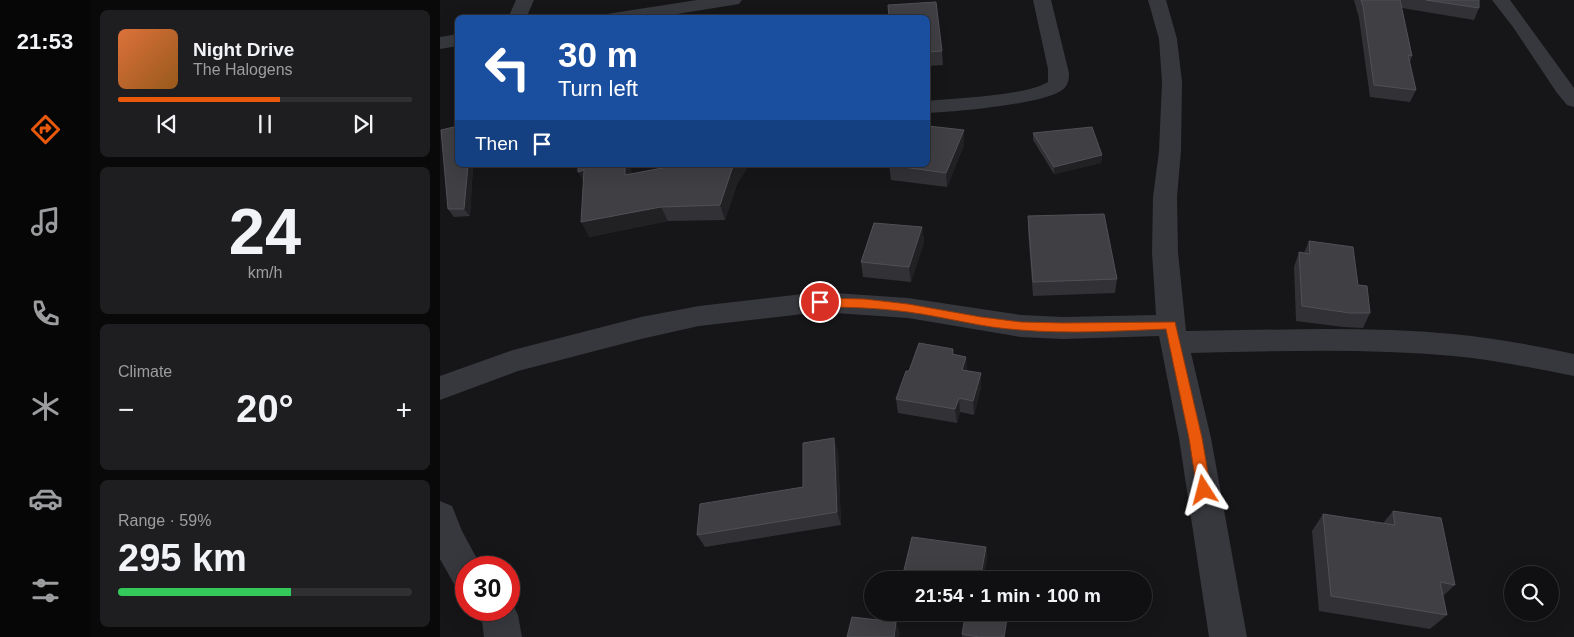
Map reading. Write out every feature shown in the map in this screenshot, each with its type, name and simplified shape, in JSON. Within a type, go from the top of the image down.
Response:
[{"type":"street","points":[[518,15],[525,0]]},
{"type":"street","points":[[633,15],[733,0]]},
{"type":"street","points":[[930,107],[1022,96],[1050,90],[1057,86],[1059,80],[1058,69],[1042,0]]},
{"type":"street","points":[[1157,0],[1168,40],[1172,82],[1170,151],[1165,198],[1166,252],[1174,333],[1195,438],[1228,637]]},
{"type":"street","points":[[1501,0],[1574,101]]},
{"type":"street","points":[[440,43],[455,40]]},
{"type":"street","points":[[441,391],[513,361],[641,328],[699,316],[820,302],[908,308],[981,322],[1021,326],[1309,341],[1436,344],[1526,355],[1574,365]]},
{"type":"street","points":[[440,517],[447,538],[457,556]]},
{"type":"street","points":[[501,621],[503,637]]},
{"type":"building","points":[[1361,0],[1400,0],[1412,56],[1408,55],[1416,90],[1374,85]]},
{"type":"building","points":[[1426,0],[1479,0],[1479,8]]},
{"type":"building","points":[[936,2],[942,51],[930,52],[930,15],[889,15],[888,5]]},
{"type":"building","points":[[930,126],[964,130],[946,173],[903,167],[930,167]]},
{"type":"building","points":[[455,127],[455,167],[468,167],[464,209],[448,209],[441,130]]},
{"type":"building","points":[[1092,127],[1102,155],[1054,167],[1033,133]]},
{"type":"building","points":[[578,167],[625,167],[625,175],[667,167],[734,167],[720,205],[661,207],[581,222],[584,170],[578,172]]},
{"type":"building","points":[[1104,214],[1117,279],[1033,282],[1028,216]]},
{"type":"building","points":[[874,223],[922,227],[909,267],[861,262]]},
{"type":"building","points":[[1309,241],[1353,247],[1358,285],[1367,286],[1370,313],[1350,313],[1302,306],[1299,252],[1310,254]]},
{"type":"building","points":[[919,343],[953,349],[952,354],[966,357],[962,370],[981,373],[973,401],[959,398],[955,409],[896,399]]},
{"type":"building","points":[[834,438],[837,512],[697,535],[700,504],[803,487],[803,443]]},
{"type":"building","points":[[1393,511],[1441,518],[1455,585],[1440,582],[1447,615],[1331,596],[1323,514],[1395,525]]},
{"type":"building","points":[[912,537],[986,547],[982,571],[904,570]]},
{"type":"building","points":[[852,617],[864,618],[864,621],[896,622],[894,637],[847,637]]},
{"type":"building","points":[[964,621],[1007,621],[1004,637],[979,637],[962,634]]},
{"type":"route","points":[[820,302],[908,308],[981,322],[1021,326],[1063,328],[1171,325],[1176,342],[1204,490]]}]
